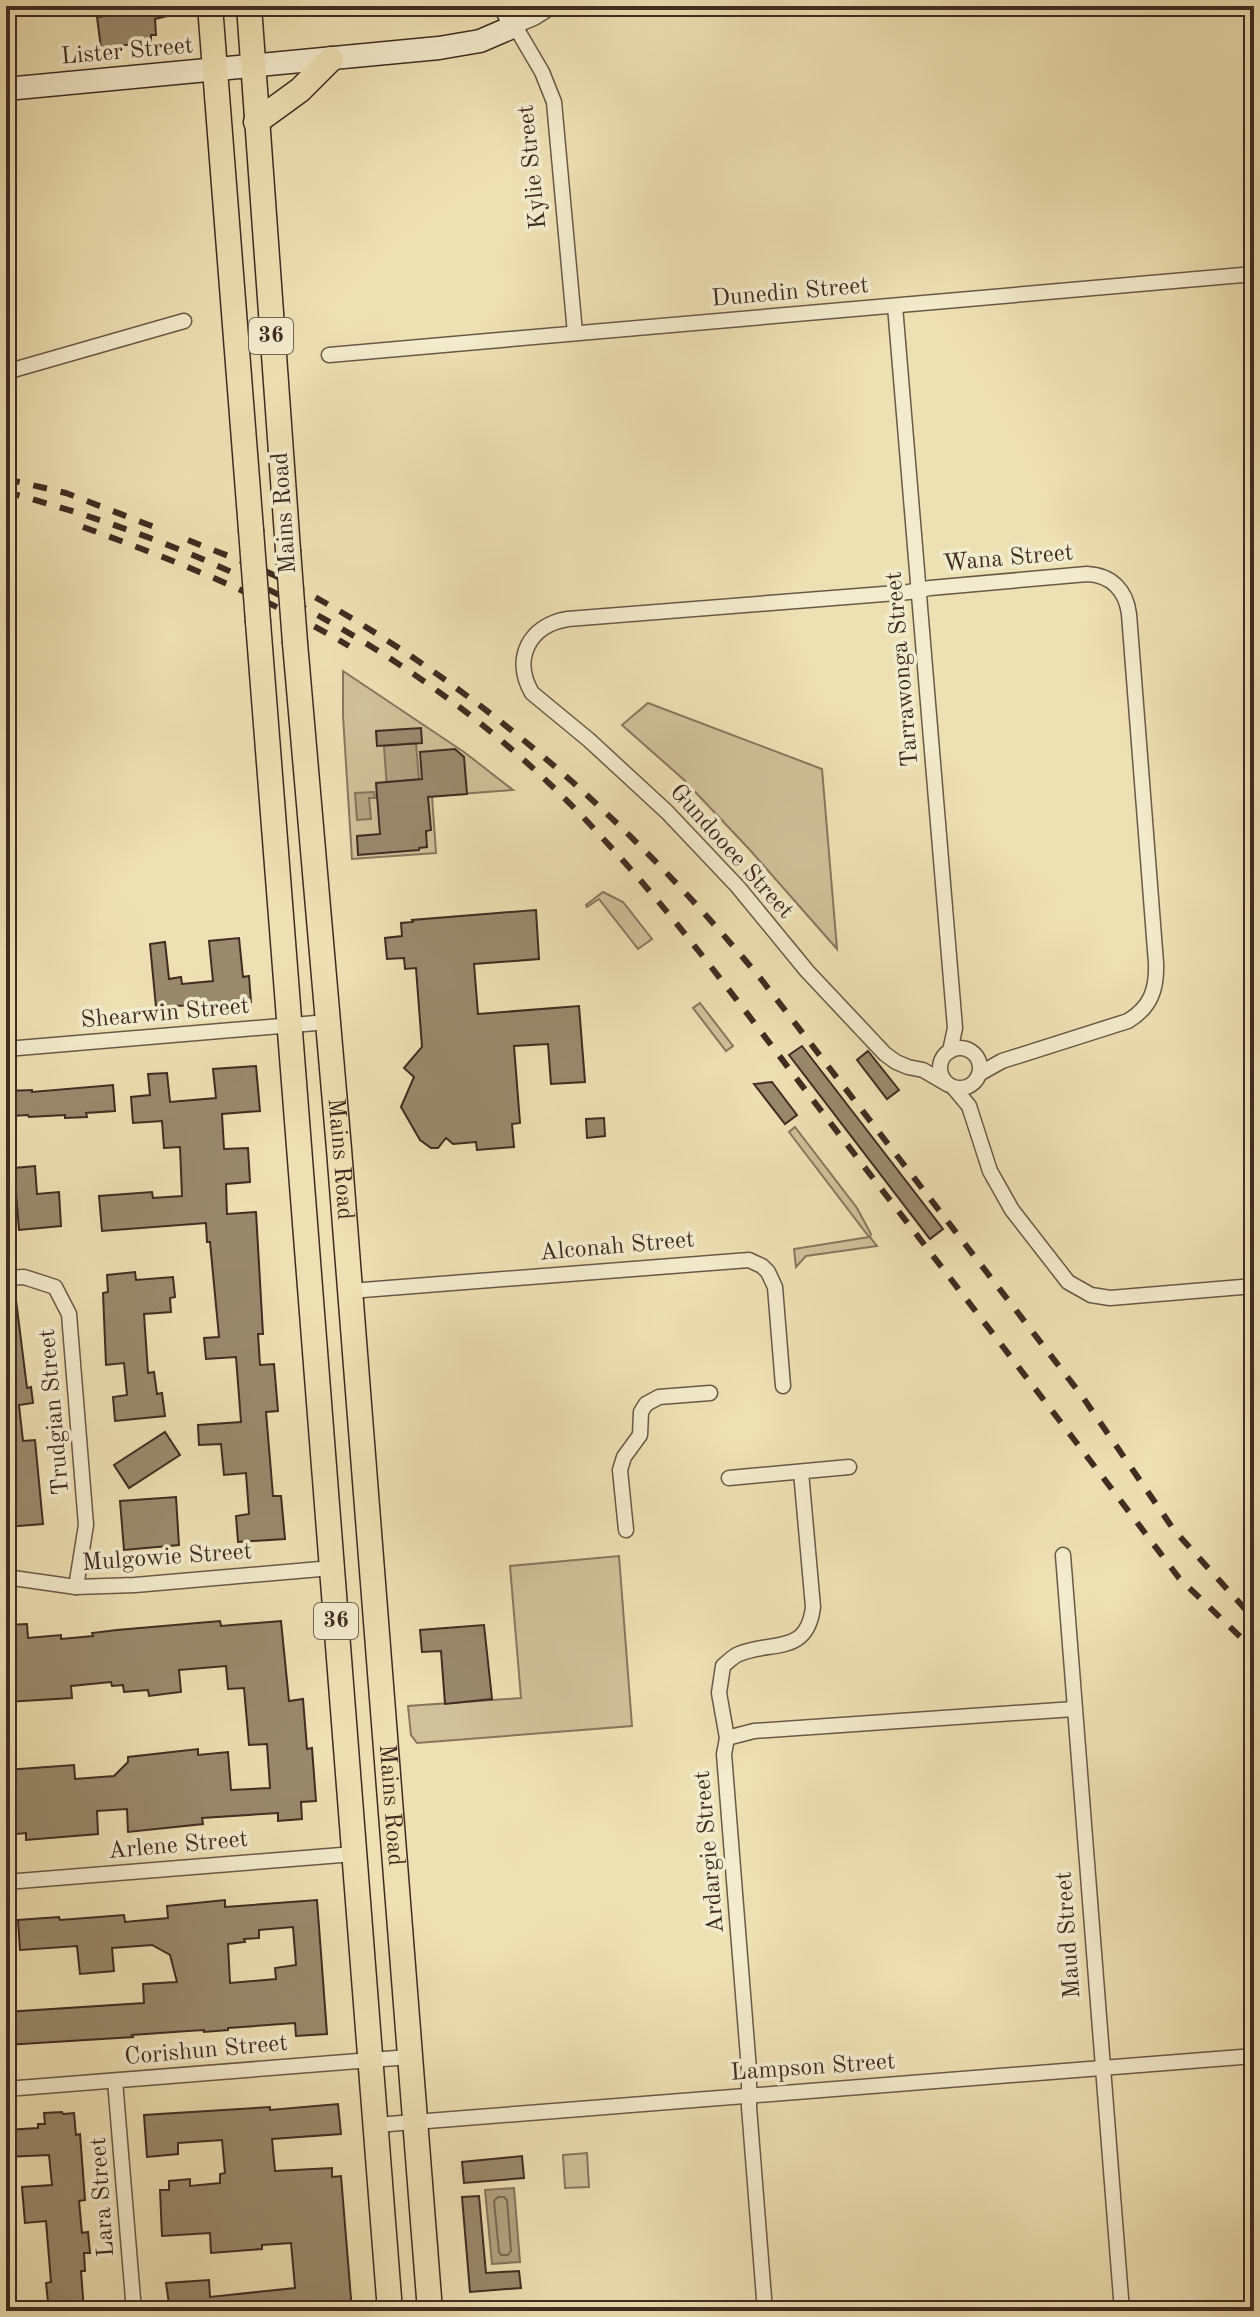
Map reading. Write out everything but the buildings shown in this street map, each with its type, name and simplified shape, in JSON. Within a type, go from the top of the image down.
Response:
[{"type":"main road","name":"Mains Road","points":[[210,6],[390,2311]]},
{"type":"main road","name":"Mains Road","points":[[249,6],[295,643],[350,1291],[430,2311]]},
{"type":"main road","points":[[256,122],[300,90],[331,59]]},
{"type":"street","points":[[510,16],[534,18],[553,6]]},
{"type":"street","name":"Lister Street","points":[[6,89],[465,44],[510,16]]},
{"type":"street","name":"Kylie Street","points":[[510,16],[542,72],[554,102],[575,333]]},
{"type":"street","name":"Dunedin Street","points":[[329,355],[1254,274]]},
{"type":"street","name":"Tarrawonga Street","points":[[895,306],[955,1028],[970,1063]]},
{"type":"street","points":[[6,372],[184,321]]},
{"type":"street","name":"Wana Street","points":[[525,653],[537,633],[556,621],[1095,575],[1116,585],[1128,606],[1156,963],[1155,990],[1146,1007],[1128,1021],[1002,1061],[970,1063]]},
{"type":"street","name":"Gundooee Street","points":[[525,653],[524,675],[532,693],[628,775],[694,840],[738,887],[807,971],[875,1044],[896,1062],[923,1070],[951,1086],[969,1106],[990,1171],[1004,1198],[1060,1273],[1078,1290],[1110,1298],[1254,1286]]},
{"type":"street","name":"Shearwin Street","points":[[6,1049],[328,1022]]},
{"type":"street","points":[[923,1070],[941,1063],[970,1063]]},
{"type":"street","points":[[941,1063],[942,1078],[951,1086],[970,1086],[970,1063]]},
{"type":"street","points":[[969,1106],[970,1063]]},
{"type":"street","name":"Alconah Street","points":[[350,1291],[749,1260],[768,1272],[775,1287],[783,1386]]},
{"type":"street","name":"Trudgian Street","points":[[6,1278],[24,1277],[55,1287],[69,1314],[86,1525],[76,1587]]},
{"type":"street","points":[[626,1530],[620,1470],[624,1457],[640,1435],[641,1412],[646,1404],[659,1397],[710,1393]]},
{"type":"street","points":[[729,1478],[849,1467]]},
{"type":"street","points":[[727,1738],[719,1693],[723,1666],[737,1654],[784,1645],[800,1637],[811,1623],[813,1607],[801,1472]]},
{"type":"street","name":"Maud Street","points":[[1063,1555],[1122,2311]]},
{"type":"street","name":"Mulgowie Street","points":[[6,1577],[76,1587],[332,1568]]},
{"type":"street","name":"Ardargie Street","points":[[765,2311],[724,1754],[727,1738],[754,1731],[1074,1709]]},
{"type":"street","name":"Arlene Street","points":[[6,1882],[354,1854]]},
{"type":"street","name":"Lampson Street","points":[[376,2125],[1254,2056]]},
{"type":"street","name":"Corishun Street","points":[[6,2089],[409,2057]]},
{"type":"street","name":"Lara Street","points":[[115,2081],[134,2311]]},
{"type":"shaded area","points":[[343,671],[464,752],[513,790],[432,796],[436,853],[352,859]]},
{"type":"shaded area","points":[[648,703],[822,769],[837,949],[683,779],[622,725]]},
{"type":"shaded area","points":[[603,892],[623,902],[652,939],[638,949],[599,899],[587,907]]},
{"type":"shaded area","points":[[700,1003],[733,1046],[726,1051],[693,1008]]},
{"type":"shaded area","points":[[795,1127],[857,1208],[877,1246],[806,1256],[796,1267],[794,1249],[869,1237],[789,1132]]},
{"type":"shaded area","points":[[619,1556],[632,1726],[417,1743],[411,1735],[408,1706],[521,1698],[510,1566]]},
{"type":"shaded area","points":[[587,2153],[589,2187],[565,2188],[563,2155]]},
{"type":"water","points":[[416,743],[422,816],[389,818],[384,746]]},
{"type":"water","points":[[374,792],[375,798],[369,798],[371,819],[357,820],[355,793]]},
{"type":"water","points":[[514,2188],[520,2262],[492,2264],[485,2190]]},
{"type":"railway","points":[[6,479],[66,493],[162,530]]},
{"type":"railway","points":[[6,492],[170,546],[250,580],[326,620],[400,665],[470,715],[536,771],[597,832],[691,942],[1179,1578],[1254,1650]]},
{"type":"railway","points":[[83,527],[219,580],[349,646]]},
{"type":"railway","points":[[188,540],[278,577],[348,616],[414,659],[478,704],[540,754],[655,861],[761,979],[1082,1396],[1174,1530],[1254,1619]]}]
